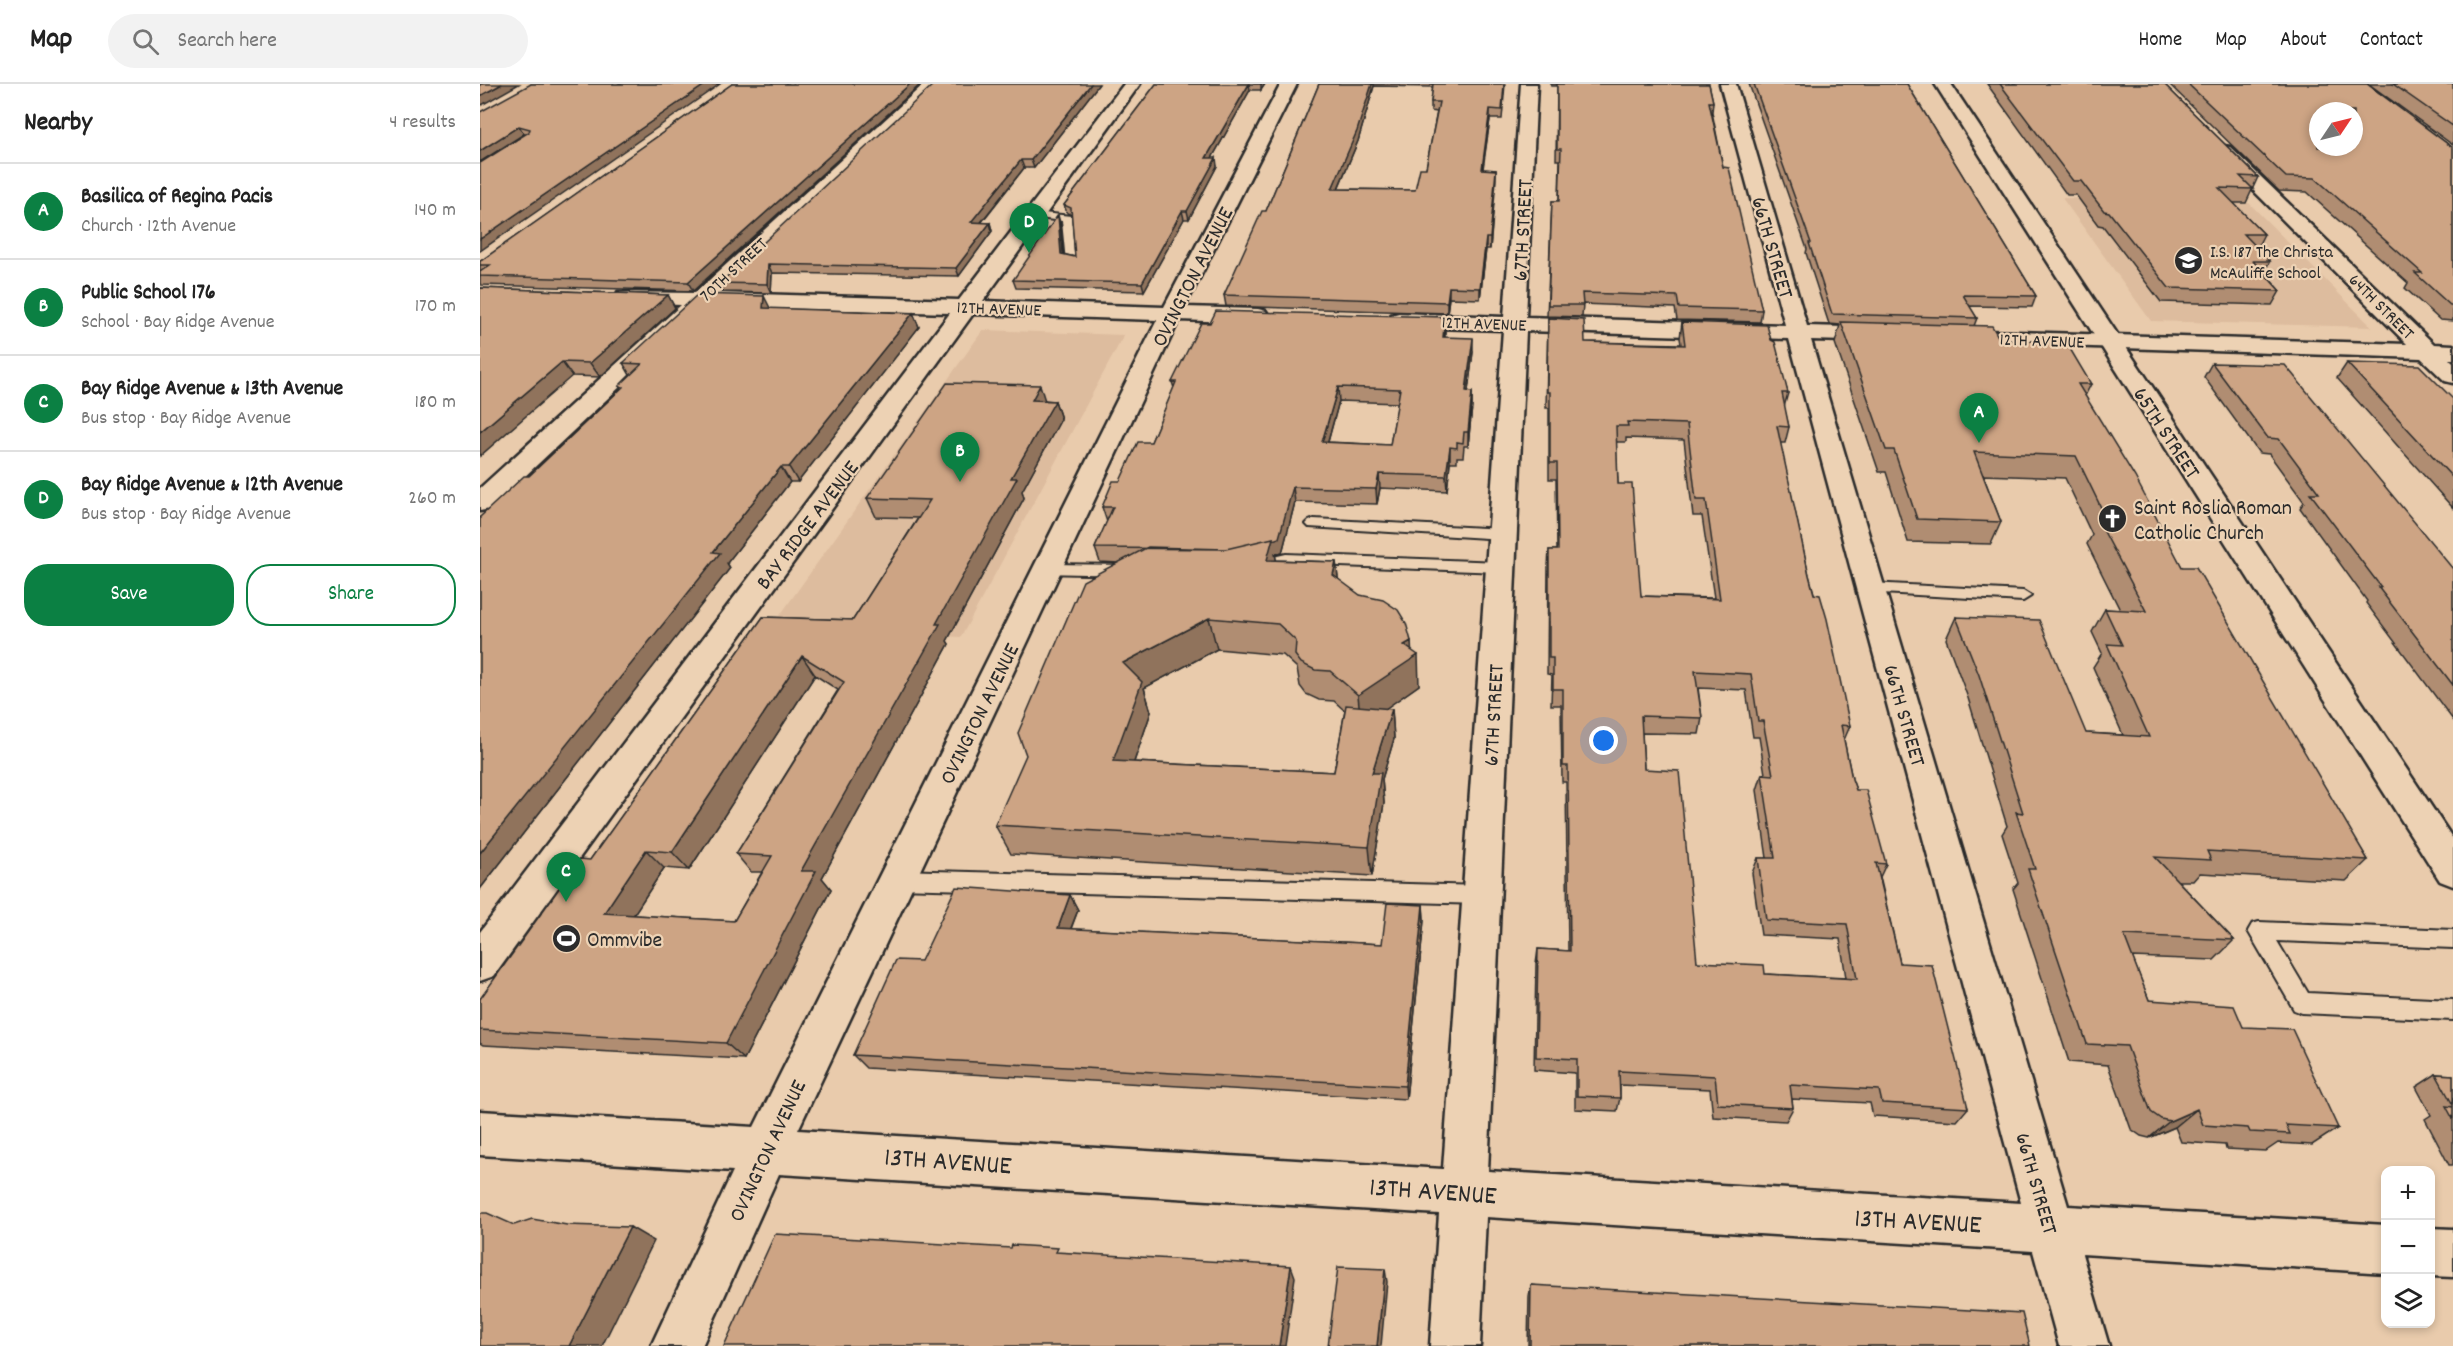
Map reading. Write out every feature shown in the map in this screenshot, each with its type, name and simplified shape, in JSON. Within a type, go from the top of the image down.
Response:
[{"type":"street","name":"70TH STREET","points":[[480,503],[933,84]]},
{"type":"street","name":"BAY RIDGE AVENUE","points":[[480,963],[1131,84]]},
{"type":"street","name":"OVINGTON AVENUE","points":[[676,1346],[765,1149],[1171,314],[1288,84]]},
{"type":"street","name":"67TH STREET","points":[[1455,1346],[1529,84]]},
{"type":"street","name":"66TH STREET","points":[[1728,84],[2084,1346]]},
{"type":"street","name":"65TH STREET","points":[[1943,84],[2453,870]]},
{"type":"street","name":"64TH STREET","points":[[2207,134],[2453,376]]},
{"type":"street","name":"12TH AVENUE","points":[[609,297],[1281,317]]},
{"type":"street","name":"12TH AVENUE","points":[[1375,320],[1899,335]]},
{"type":"street","name":"12TH AVENUE","points":[[1934,336],[2453,351]]},
{"type":"street","name":"13TH AVENUE","points":[[480,1133],[2381,1249]]},
{"type":"street","points":[[2435,1252],[2453,1253]]},
{"type":"lane","points":[[1034,215],[1067,218],[1072,262]]},
{"type":"lane","points":[[1314,524],[1503,534]]},
{"type":"lane","points":[[1243,570],[1286,559],[1501,567]]},
{"type":"lane","points":[[1048,568],[1148,570]]},
{"type":"lane","points":[[1870,588],[2023,596]]},
{"type":"lane","points":[[897,879],[1482,895]]},
{"type":"lane","points":[[2453,939],[2259,931],[2302,1003],[2453,1010]]},
{"type":"shaded area","points":[[2062,198],[2249,203],[2372,327],[2151,321]]},
{"type":"shaded area","points":[[983,330],[1124,335],[961,637],[771,628]]},
{"type":"building","points":[[480,84],[502,84],[480,96]]},
{"type":"building","points":[[531,84],[706,84],[480,239],[480,163],[529,132],[530,129],[519,126],[480,151],[480,112]]},
{"type":"building","points":[[732,84],[910,84],[688,282],[480,276],[480,272],[490,265],[480,265],[480,261]]},
{"type":"building","points":[[934,84],[1091,84],[1031,160],[1021,160],[971,222],[990,223],[956,268],[768,264],[767,284],[720,283]]},
{"type":"building","points":[[1156,84],[1249,84],[1206,158],[1216,158],[1187,211],[1182,211],[1142,283],[1013,280],[1058,215],[1061,254],[1075,257],[1071,208],[1064,205]]},
{"type":"building","points":[[1319,84],[1372,84],[1357,131],[1332,189],[1415,190],[1420,168],[1426,168],[1439,102],[1431,102],[1433,84],[1504,84],[1502,110],[1490,109],[1482,169],[1496,170],[1490,238],[1486,238],[1480,288],[1449,287],[1447,302],[1224,295],[1262,211],[1266,211]]},
{"type":"building","points":[[1557,84],[1709,84],[1713,102],[1709,102],[1723,167],[1729,168],[1762,310],[1679,308],[1677,296],[1582,293],[1583,305],[1548,305],[1552,201],[1559,201],[1561,149],[1557,149]]},
{"type":"building","points":[[1754,84],[1907,84],[2036,296],[1963,295],[1977,318],[1832,314],[1809,243],[1811,243]]},
{"type":"building","points":[[2000,84],[2164,84],[2258,177],[2240,176],[2253,189],[2219,188],[2264,234],[2244,234],[2270,261],[2253,261],[2280,291],[2169,288],[2109,212],[2104,211],[2081,181],[2073,181]]},
{"type":"building","points":[[2188,84],[2367,84],[2453,148],[2453,305],[2450,305],[2415,273],[2422,273],[2315,178],[2286,177]]},
{"type":"building","points":[[2393,84],[2453,84],[2453,126]]},
{"type":"building","points":[[480,288],[668,295],[590,363],[562,362],[480,432]]},
{"type":"building","points":[[698,294],[764,296],[763,308],[913,313],[789,467],[781,467],[713,552],[720,553],[480,853],[480,517],[524,476],[529,476],[623,387],[619,386],[642,364],[623,363]]},
{"type":"building","points":[[1216,311],[1445,317],[1443,337],[1473,338],[1466,391],[1472,392],[1468,432],[1464,432],[1463,443],[1457,442],[1457,448],[1450,447],[1446,476],[1379,474],[1376,489],[1293,487],[1279,538],[1273,540],[1273,538],[1226,549],[1095,548],[1113,507],[1102,507],[1113,481],[1120,481],[1138,442],[1151,442],[1176,382],[1172,382],[1201,323],[1210,323]],"holes":[[[1338,387],[1400,389],[1390,445],[1322,442]]]},
{"type":"building","points":[[1548,318],[1584,320],[1585,342],[1685,345],[1682,322],[1767,325],[1771,340],[1775,342],[1788,393],[1782,393],[1789,427],[1777,426],[1809,575],[1814,594],[1820,595],[1827,619],[1850,726],[1841,725],[1852,779],[1856,790],[1866,790],[1886,864],[1876,863],[1900,963],[1932,965],[1968,1108],[1882,1103],[1879,1090],[1790,1085],[1793,1108],[1718,1104],[1715,1076],[1619,1071],[1620,1098],[1577,1096],[1577,1059],[1536,1057],[1538,949],[1570,951],[1568,766],[1563,766],[1563,689],[1553,689],[1553,658],[1549,658],[1549,550],[1558,550],[1557,463],[1550,463],[1550,392],[1547,392]],"holes":[[[1627,422],[1687,424],[1696,500],[1706,500],[1720,599],[1641,596],[1632,484],[1618,484],[1616,426],[1628,426]],[[1695,671],[1751,674],[1758,721],[1763,721],[1773,775],[1762,774],[1775,858],[1758,858],[1766,920],[1847,924],[1857,979],[1765,974],[1764,965],[1697,962],[1679,771],[1644,769],[1641,716],[1702,718]]]},
{"type":"building","points":[[1841,322],[1992,326],[2000,340],[2066,342],[2091,384],[2078,384],[2135,477],[2182,567],[2196,567],[2368,860],[2207,851],[2211,860],[2155,857],[2234,940],[2124,935],[2149,1000],[2234,1006],[2243,1027],[2292,1029],[2338,1128],[2286,1125],[2290,1134],[2250,1132],[2248,1128],[2203,1125],[2197,1109],[2170,1121],[2161,1119],[2151,1112],[2127,1046],[2087,1044],[2028,869],[2035,869],[2016,812],[2023,813],[1979,675],[1956,617],[2039,620],[2086,733],[2149,737],[2107,644],[2122,645],[2105,609],[2146,611],[2099,522],[2108,522],[2076,456],[1974,452],[2001,522],[1917,519],[1894,450],[1886,450]]},
{"type":"building","points":[[2212,363],[2285,365],[2453,569],[2453,685],[2310,493],[2319,493],[2279,439],[2268,438]]},
{"type":"building","points":[[2347,363],[2419,365],[2453,399],[2453,478]]},
{"type":"building","points":[[947,383],[1040,385],[1032,400],[1055,401],[1011,478],[1017,478],[936,624],[940,624],[801,871],[816,871],[726,1043],[480,1030],[480,999],[580,859],[590,860],[763,617],[853,620],[930,500],[867,498]],"holes":[[[802,656],[844,682],[736,854],[772,856],[734,921],[604,913],[646,850],[672,852]]]},
{"type":"building","points":[[1273,538],[1267,560],[1336,562],[1333,575],[1360,595],[1383,600],[1398,610],[1406,623],[1411,641],[1404,645],[1418,655],[1358,695],[1330,671],[1315,670],[1301,663],[1295,655],[1296,641],[1278,624],[1209,618],[1123,663],[1142,682],[1113,761],[1334,772],[1346,705],[1392,709],[1372,773],[1381,773],[1369,847],[995,825],[1026,755],[1018,733],[1083,581],[1148,547],[1226,549]]},
{"type":"building","points":[[956,887],[1070,895],[1058,928],[1382,944],[1387,903],[1423,905],[1405,1086],[853,1055],[896,960],[921,961]]},
{"type":"building","points":[[2436,1074],[2453,1075],[2453,1105]]},
{"type":"building","points":[[2446,1106],[2453,1107],[2453,1119]]},
{"type":"building","points":[[480,1213],[487,1213],[514,1225],[532,1219],[567,1225],[630,1227],[569,1346],[480,1346]]},
{"type":"building","points":[[775,1234],[1011,1248],[1012,1245],[1058,1248],[1056,1252],[1291,1266],[1279,1346],[724,1346]]},
{"type":"building","points":[[1338,1267],[1385,1269],[1377,1346],[1328,1346]]},
{"type":"building","points":[[1531,1285],[2022,1313],[2030,1346],[1530,1346]]},
{"type":"place","name":"Bay Ridge Avenue & 12th Avenue","points":[[1029,253]]},
{"type":"place","name":"I.S. 187 The Christa McAuliffe School","points":[[2189,261]]},
{"type":"place","name":"Basilica of Regina Pacis","points":[[1979,443]]},
{"type":"place","name":"Public School 176","points":[[960,482]]},
{"type":"place","name":"Saint Roslia Roman Catholic Church","points":[[2113,519]]},
{"type":"place","name":"Bay Ridge Avenue & 13th Avenue","points":[[566,902]]},
{"type":"place","name":"Ommvibe","points":[[566,938]]}]
